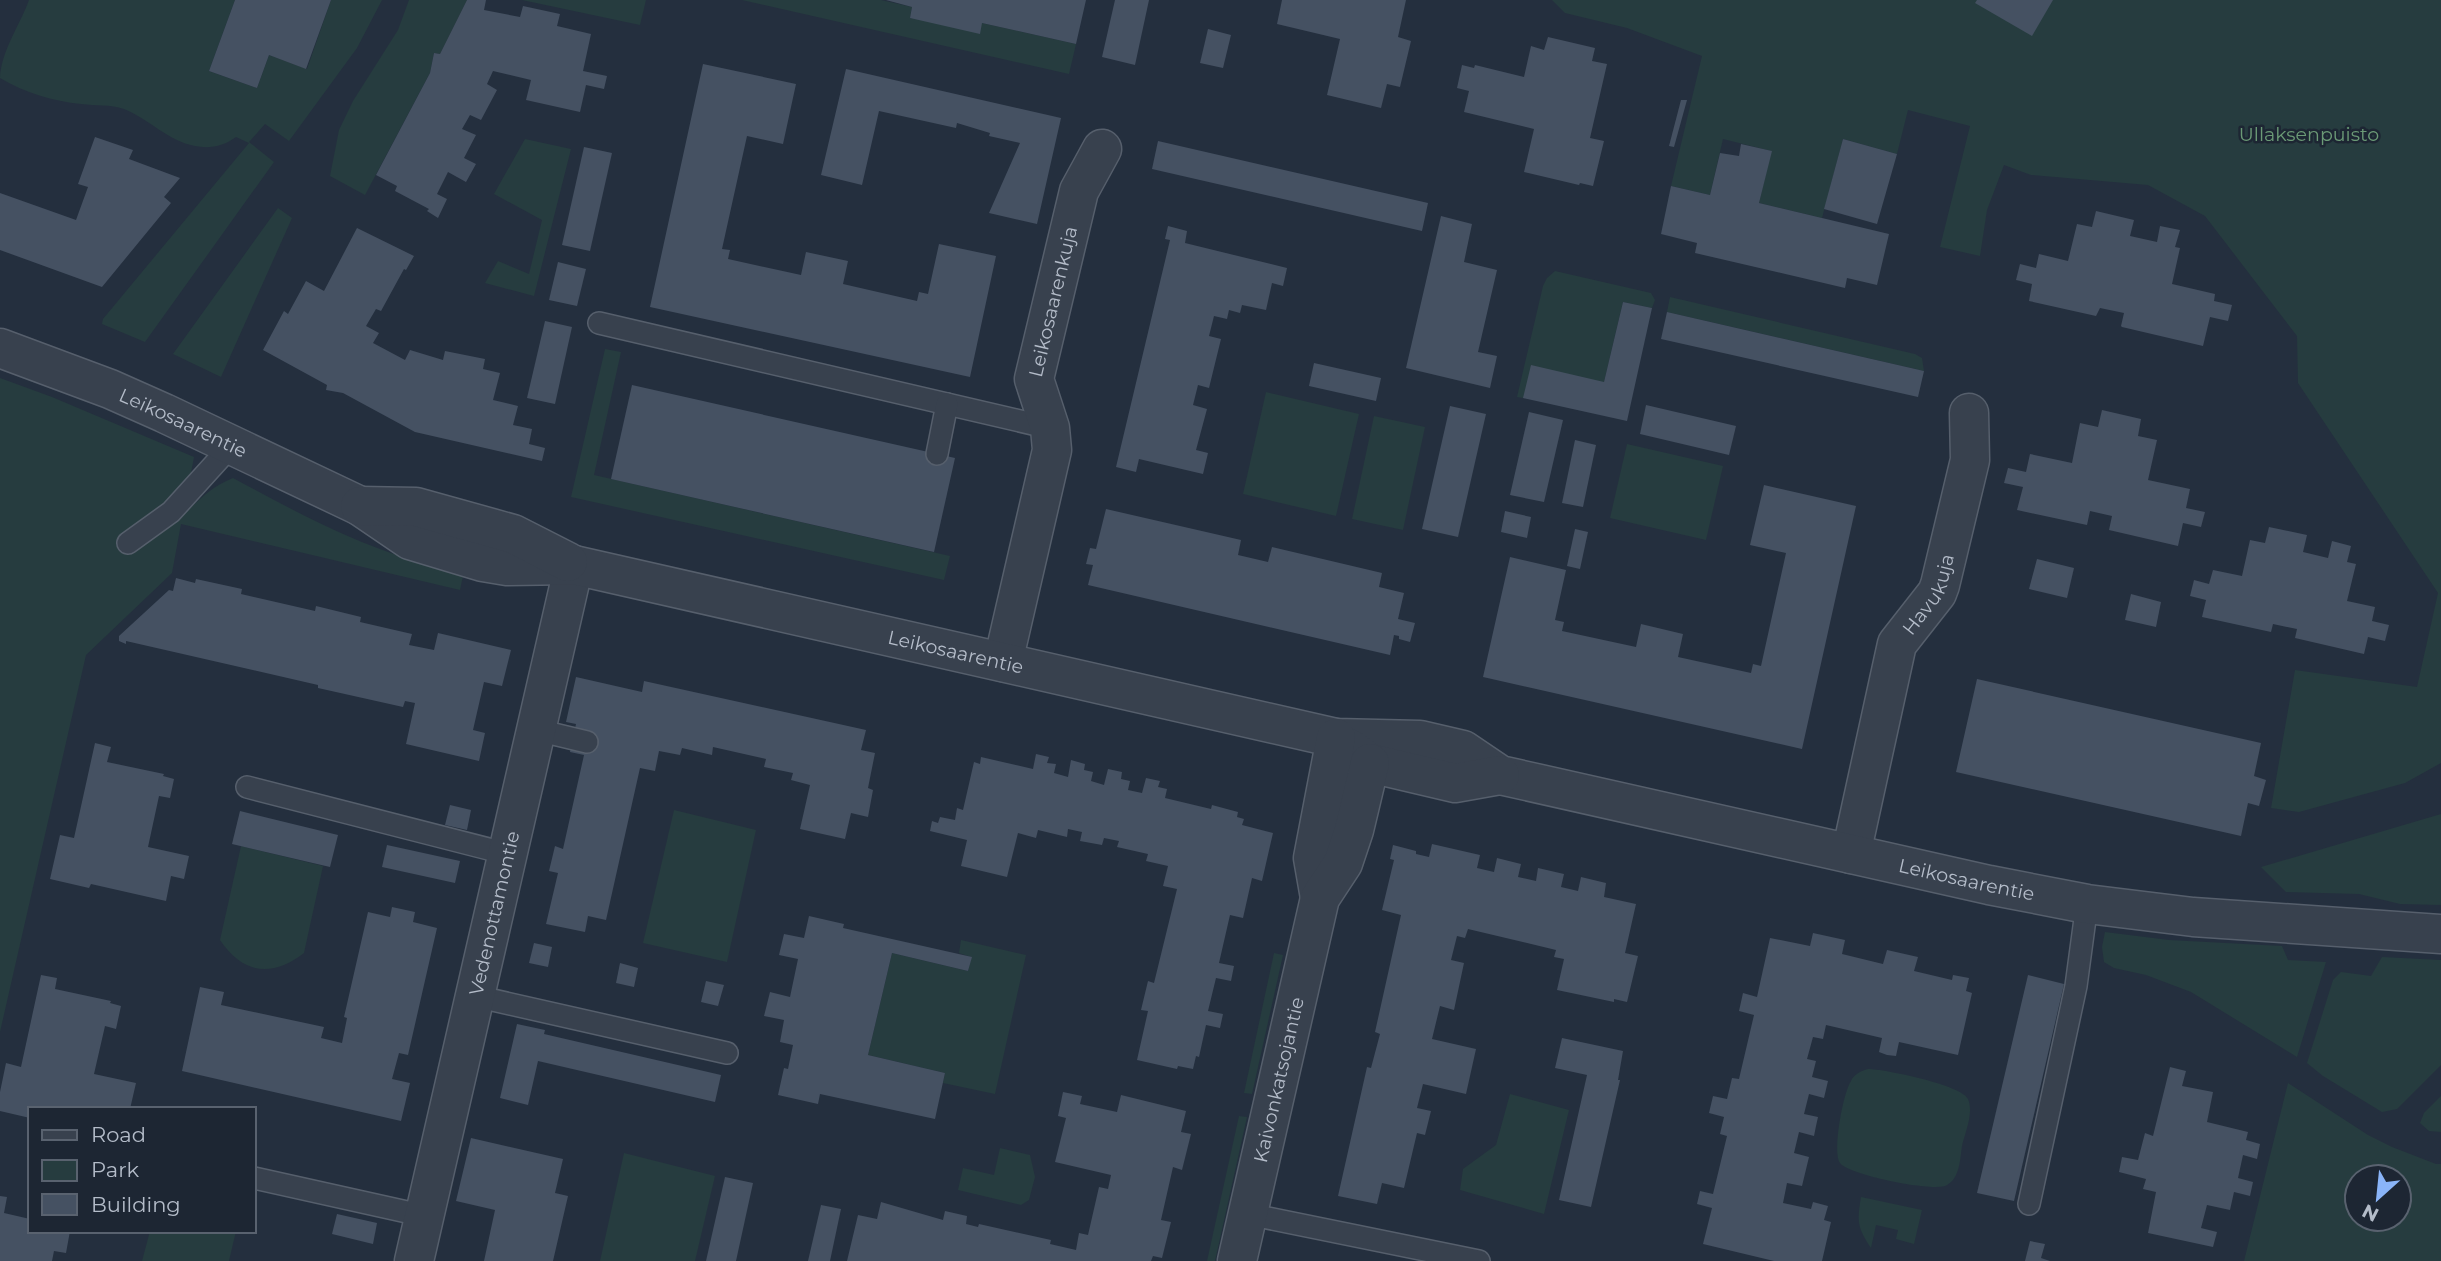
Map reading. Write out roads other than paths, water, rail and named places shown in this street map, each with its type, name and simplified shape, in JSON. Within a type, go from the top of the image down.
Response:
[{"type":"street","name":"Leikosaarenkuja","points":[[1003,662],[1052,450],[1050,428],[1034,379],[1079,191],[1102,149]]},
{"type":"street","name":"Leikosaarentie","points":[[0,348],[110,389],[360,506],[410,540],[483,562],[507,566],[574,565],[1336,738],[1420,740],[1463,750],[1500,775],[1989,886],[2087,904],[2193,917],[2441,934]]},
{"type":"street","name":"Havukuja","points":[[1851,854],[1897,644],[1937,593],[1940,584],[1970,460],[1969,413]]},
{"type":"street","name":"Vedenottamontie","points":[[414,1261],[574,565]]},
{"type":"street","name":"Leikosaarentie","points":[[1336,738],[1370,763],[1455,783],[1500,775]]},
{"type":"street","name":"Kaivonkatsojantie","points":[[1320,898],[1313,858],[1336,738]]},
{"type":"street","name":"Kaivonkatsojantie","points":[[1237,1261],[1320,898],[1343,863],[1370,763]]},
{"type":"lane","points":[[599,323],[1050,428]]},
{"type":"lane","points":[[937,454],[947,404]]},
{"type":"lane","points":[[128,543],[171,512],[231,446]]},
{"type":"lane","points":[[537,730],[587,742]]},
{"type":"lane","points":[[247,787],[508,854]]},
{"type":"lane","points":[[2029,1204],[2077,986],[2087,904]]},
{"type":"lane","points":[[475,996],[727,1053]]},
{"type":"lane","points":[[256,1178],[425,1216]]},
{"type":"lane","points":[[1248,1214],[1479,1261]]},
{"type":"park label","name":"Ullaksenpuisto","points":[[2309,134]]}]
